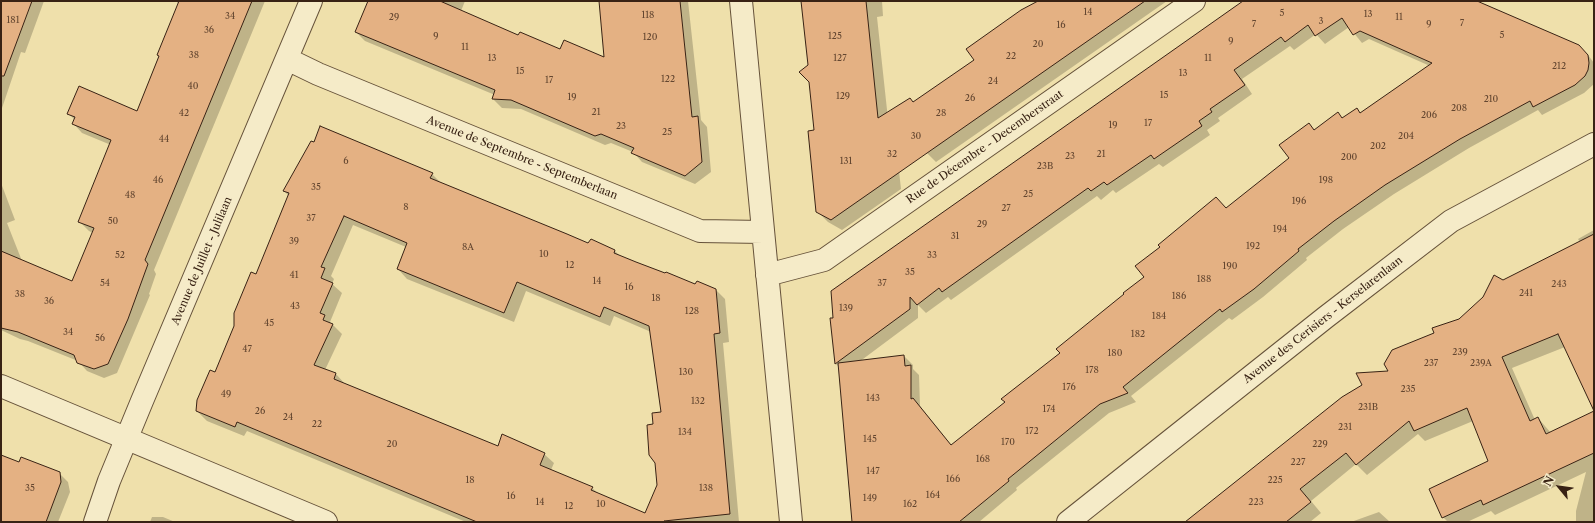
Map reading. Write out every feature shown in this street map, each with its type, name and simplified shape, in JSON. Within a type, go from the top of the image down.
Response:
[{"type":"street","name":"Avenue de Juillet - Julilaan","points":[[95,522],[109,481],[311,1]]},
{"type":"street","points":[[741,1],[791,522]]},
{"type":"street","name":"Rue de Décembre - Decemberstraat","points":[[767,275],[824,260],[1194,1]]},
{"type":"street","name":"Avenue de Septembre - Septemberlaan","points":[[287,60],[700,231],[763,232]]},
{"type":"street","name":"Avenue des Cerisiers - Kerselarenlaan","points":[[1068,522],[1326,317],[1451,221],[1594,144]]},
{"type":"street","points":[[1,386],[126,440],[326,522]]},
{"type":"building","points":[[1,1],[32,1],[4,76],[1,76]]},
{"type":"building","points":[[179,1],[252,1],[145,260],[148,264],[128,319],[108,364],[94,369],[77,363],[74,355],[18,332],[1,328],[1,251],[72,281],[94,228],[78,222],[111,140],[72,124],[75,117],[67,114],[79,86],[137,111],[159,56],[157,55]]},
{"type":"building","points":[[368,1],[440,1],[518,35],[520,32],[560,49],[564,40],[604,57],[599,1],[680,1],[692,117],[698,116],[702,162],[685,176],[631,153],[634,148],[601,134],[595,136],[511,100],[492,99],[495,90],[355,32]]},
{"type":"building","points":[[801,1],[866,1],[878,118],[910,98],[913,102],[974,60],[966,49],[1021,10],[1038,1],[1145,1],[831,220],[816,212],[808,131],[814,130],[809,82],[799,72],[808,65]]},
{"type":"building","points":[[1243,1],[1477,1],[1579,45],[1588,55],[1588,70],[1585,76],[1575,85],[1533,107],[1530,101],[1460,139],[1385,185],[1334,221],[1298,249],[1299,251],[1254,289],[1222,312],[1220,309],[1123,387],[1128,393],[1100,404],[1008,479],[1009,481],[959,522],[852,522],[838,363],[904,355],[905,366],[911,365],[911,399],[913,398],[951,445],[1005,402],[1001,399],[1060,353],[1056,349],[1144,277],[1135,266],[1160,247],[1158,245],[1216,197],[1226,208],[1289,158],[1279,145],[1309,123],[1314,130],[1338,112],[1342,118],[1357,108],[1360,113],[1432,63],[1360,31],[1353,35],[1342,18],[1315,36],[1308,25],[1285,42],[1281,37],[1234,70],[1245,85],[1210,109],[1212,112],[1199,121],[1202,126],[1154,159],[1151,155],[1107,185],[1104,182],[1091,191],[1088,188],[942,292],[939,288],[917,305],[910,297],[910,309],[835,364],[830,318],[833,318],[831,291]]},
{"type":"building","points":[[320,126],[433,173],[430,178],[588,243],[591,239],[615,250],[614,253],[636,262],[695,284],[697,281],[716,289],[720,333],[714,334],[730,514],[664,521],[666,522],[477,522],[237,422],[235,427],[196,411],[197,400],[210,370],[215,372],[234,326],[234,313],[251,272],[256,274],[289,193],[283,191],[311,141],[314,142]],"holes":[[[344,216],[407,243],[397,269],[504,313],[517,282],[600,317],[604,307],[649,326],[661,412],[652,413],[653,424],[647,425],[649,455],[655,463],[657,485],[645,513],[591,490],[593,487],[540,465],[545,453],[502,434],[498,446],[334,379],[336,373],[314,365],[333,324],[323,320],[325,315],[320,313],[333,283],[321,278],[325,268],[321,267]]]},
{"type":"building","points":[[1594,234],[1594,411],[1594,453],[1483,505],[1481,500],[1442,518],[1429,489],[1488,461],[1467,408],[1414,431],[1409,421],[1356,465],[1346,453],[1300,489],[1311,502],[1286,522],[1185,522],[1342,397],[1362,385],[1356,373],[1388,371],[1384,364],[1392,350],[1434,333],[1432,328],[1459,319],[1483,297],[1494,275],[1503,280]],"holes":[[[1558,334],[1594,411],[1546,434],[1538,417],[1530,421],[1502,357]]]},
{"type":"building","points":[[1,455],[19,462],[21,457],[60,472],[61,482],[46,522],[1,522]]}]
